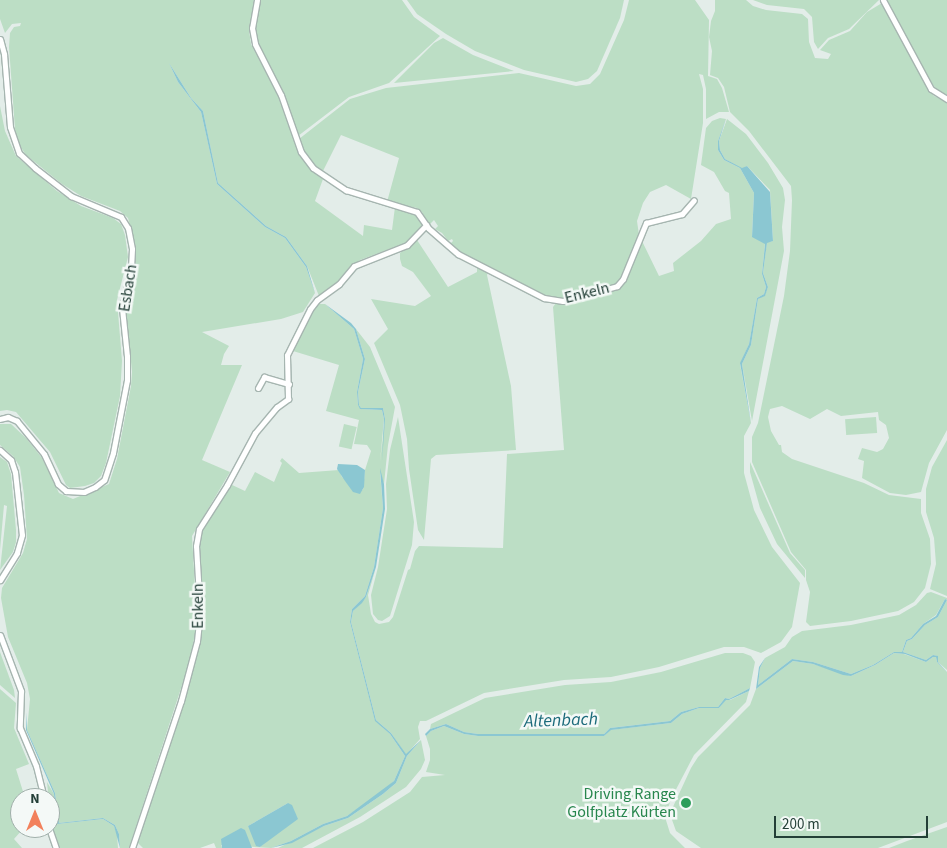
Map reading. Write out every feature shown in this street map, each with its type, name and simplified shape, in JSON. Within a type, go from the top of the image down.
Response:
[{"type":"street","name":"Enkeln","points":[[257,0],[252,28],[255,44],[281,95],[304,157],[318,172],[339,187],[369,198],[413,209],[420,214],[426,225],[458,254],[544,298],[563,300],[617,286],[623,279],[646,224],[682,214],[694,200]]},
{"type":"street","points":[[882,0],[931,89],[947,99]]},
{"type":"street","name":"Esbach","points":[[0,38],[4,54],[10,127],[19,153],[71,196],[121,217],[128,228],[132,248],[132,267],[122,308],[127,356],[127,380],[112,461],[104,480],[95,488],[84,492],[66,491],[60,487],[44,454],[17,422],[8,417],[0,418]]},
{"type":"street","name":"Enkeln","points":[[132,848],[185,690],[197,641],[200,613],[196,546],[198,532],[255,433],[277,407],[288,400],[287,355],[312,306],[337,287],[354,266],[407,245],[426,225]]},
{"type":"street","points":[[258,388],[264,377],[289,384]]},
{"type":"street","points":[[0,450],[10,460],[15,472],[22,535],[17,553],[0,580]]},
{"type":"street","points":[[0,635],[21,691],[20,728],[36,766],[42,788]]},
{"type":"green space","points":[[0,0],[254,0],[249,30],[251,44],[278,96],[298,153],[323,179],[315,201],[363,236],[364,225],[392,230],[395,207],[415,212],[422,222],[421,228],[408,242],[360,260],[319,296],[307,266],[286,237],[266,226],[218,183],[203,111],[191,98],[169,63],[178,82],[201,112],[217,184],[265,227],[285,238],[306,267],[315,293],[303,312],[281,319],[202,332],[229,346],[224,354],[221,365],[242,365],[202,460],[230,472],[192,536],[197,622],[193,645],[185,676],[129,848],[120,848],[119,834],[115,825],[103,818],[60,823],[60,788],[53,788],[27,730],[30,699],[27,683],[8,637],[1,598],[2,588],[23,553],[27,539],[24,495],[20,467],[13,456],[0,445],[0,424],[11,424],[26,438],[42,458],[59,493],[73,499],[109,484],[117,459],[131,386],[132,372],[126,311],[127,296],[135,267],[136,247],[128,218],[120,211],[81,196],[62,184],[26,155],[18,143],[15,129],[9,47],[10,33],[14,27],[20,26],[21,23],[12,24],[5,33],[0,19]]},
{"type":"green space","points":[[260,0],[402,0],[414,17],[440,36],[389,83],[349,97],[298,136],[284,93],[258,43],[255,26]]},
{"type":"green space","points":[[407,0],[624,0],[620,18],[597,71],[588,79],[576,82],[524,70],[475,51],[417,14]]},
{"type":"green space","points":[[629,0],[695,0],[709,20],[708,76],[717,79],[722,88],[729,112],[719,112],[706,119],[706,89],[703,75],[699,74],[703,89],[703,123],[691,199],[666,185],[650,192],[643,203],[637,221],[639,235],[621,278],[616,284],[562,298],[544,295],[459,252],[450,244],[453,241],[452,239],[448,241],[442,233],[435,229],[438,226],[434,220],[429,225],[422,212],[417,208],[387,202],[399,158],[341,135],[322,173],[303,150],[299,139],[350,99],[386,88],[519,73],[576,86],[590,84],[600,74],[624,20]]},
{"type":"green space","points":[[715,0],[746,0],[753,6],[766,10],[802,14],[808,19],[809,42],[815,58],[828,59],[831,54],[820,50],[829,40],[850,31],[867,12],[882,3],[928,88],[934,96],[947,102],[947,430],[929,463],[921,492],[906,495],[890,493],[862,478],[864,461],[858,459],[862,448],[877,452],[883,449],[889,438],[886,425],[879,420],[878,412],[841,416],[827,409],[810,419],[782,406],[770,409],[768,417],[771,431],[779,445],[781,445],[782,452],[792,459],[864,483],[889,495],[921,499],[921,513],[930,539],[931,564],[925,588],[914,602],[898,611],[851,621],[810,626],[806,622],[810,592],[806,580],[806,570],[791,552],[752,462],[752,437],[758,423],[784,296],[790,251],[791,186],[749,131],[730,112],[724,87],[718,78],[710,75],[712,51],[709,37],[711,21],[715,11]]},
{"type":"green space","points":[[753,0],[879,0],[849,29],[828,38],[818,49],[814,42],[812,17],[804,9],[767,5]]},
{"type":"green space","points":[[886,0],[947,0],[947,95],[938,91],[933,85]]},
{"type":"green space","points":[[443,38],[473,55],[514,71],[394,83],[434,43]]},
{"type":"green space","points":[[0,106],[5,131],[16,156],[57,191],[81,206],[113,218],[121,224],[125,235],[128,257],[117,300],[122,361],[120,396],[106,463],[101,476],[94,483],[85,486],[70,488],[66,485],[50,452],[16,412],[0,411]]},
{"type":"green space","points":[[720,118],[726,119],[718,141],[718,150],[724,160],[740,168],[754,193],[752,236],[765,243],[762,274],[766,287],[764,294],[757,298],[749,344],[740,364],[751,423],[744,436],[744,473],[754,510],[772,547],[800,583],[792,627],[781,642],[761,653],[744,647],[724,647],[659,667],[611,677],[564,680],[484,693],[426,721],[420,721],[418,727],[420,739],[406,755],[391,733],[376,720],[351,622],[353,611],[366,597],[376,567],[368,595],[371,614],[375,622],[379,624],[389,622],[393,617],[415,551],[419,546],[503,548],[507,454],[564,450],[553,307],[556,303],[619,288],[626,281],[641,239],[659,276],[674,271],[673,263],[701,241],[716,224],[731,219],[729,193],[725,191],[714,172],[701,165],[706,128],[712,121]]},
{"type":"green space","points":[[727,119],[746,134],[768,163],[783,188],[785,200],[782,227],[784,251],[752,421],[742,364],[751,345],[758,299],[765,295],[768,287],[763,273],[767,242],[773,241],[770,190],[747,166],[742,169],[725,159],[720,150],[719,141]]},
{"type":"green space","points":[[417,240],[448,287],[477,272],[477,267],[488,272],[487,275],[511,386],[516,450],[436,455],[431,459],[424,540],[418,530],[409,469],[407,439],[400,405],[374,343],[388,329],[371,299],[415,306],[431,296],[413,272],[402,266],[400,259],[400,253]]},
{"type":"green space","points":[[318,304],[325,304],[354,329],[363,359],[357,392],[358,405],[361,409],[382,410],[384,419],[380,462],[385,419],[383,408],[361,408],[359,405],[358,392],[365,359],[356,329],[370,347],[395,407],[388,445],[384,484],[380,472],[383,508],[374,567],[365,596],[352,609],[350,622],[375,720],[390,734],[405,756],[394,781],[382,792],[347,816],[323,824],[291,841],[271,848],[221,845],[222,848],[216,848],[214,843],[200,848],[143,848],[137,842],[191,678],[202,625],[199,541],[203,529],[230,484],[245,491],[255,472],[274,482],[282,463],[280,461],[282,458],[299,473],[339,470],[342,477],[363,490],[365,470],[371,451],[367,445],[354,444],[359,420],[326,411],[339,365],[293,351],[312,309]],"holes":[[[288,803],[268,840],[260,847],[248,826]]]},
{"type":"green space","points":[[398,417],[414,522],[412,545],[390,616],[382,621],[378,620],[373,614],[371,595],[378,567],[387,509],[386,484],[390,450]]},
{"type":"green space","points":[[876,417],[877,433],[846,435],[845,419]]},
{"type":"green space","points":[[344,424],[357,427],[351,449],[339,446]]},
{"type":"green space","points":[[947,440],[947,596],[930,589],[936,564],[934,538],[926,512],[926,489],[932,467]]},
{"type":"green space","points":[[0,457],[7,462],[11,474],[16,542],[13,552],[0,570],[7,506],[4,505],[0,550]]},
{"type":"green space","points":[[750,462],[790,553],[805,570],[805,578],[777,544],[760,508],[750,472]]},
{"type":"green space","points":[[931,592],[947,598],[947,600],[945,599],[936,615],[923,624],[911,638],[906,640],[902,652],[894,652],[873,665],[851,674],[813,662],[792,659],[758,685],[760,668],[765,658],[785,647],[792,637],[802,631],[851,625],[899,615],[916,605],[927,593]]},
{"type":"green space","points":[[947,600],[947,670],[938,662],[937,656],[933,655],[926,660],[903,652],[907,641],[912,639],[925,625],[938,617]]},
{"type":"green space","points":[[0,652],[14,690],[15,698],[0,685]]},
{"type":"green space","points":[[725,653],[743,653],[751,656],[755,662],[750,688],[729,699],[725,698],[718,707],[699,707],[681,712],[670,721],[610,728],[604,734],[478,734],[464,732],[446,724],[430,729],[431,724],[485,698],[565,685],[611,682],[661,672]]},
{"type":"green space","points":[[894,653],[904,654],[926,662],[936,657],[937,662],[947,672],[947,822],[878,848],[701,848],[676,831],[671,817],[672,809],[691,768],[698,757],[750,705],[756,689],[793,661],[813,664],[851,676],[875,665]]},
{"type":"green space","points":[[0,689],[16,703],[14,728],[29,764],[16,769],[22,788],[10,788],[10,838],[15,838],[22,848],[0,848]]},
{"type":"green space","points":[[749,691],[746,702],[694,755],[671,799],[665,817],[670,833],[685,848],[313,848],[363,822],[410,792],[422,777],[445,775],[426,772],[430,760],[430,749],[426,736],[431,731],[444,726],[464,734],[478,736],[604,736],[610,730],[671,723],[682,714],[699,708],[719,708],[726,699],[730,700]]},
{"type":"green space","points":[[421,740],[425,760],[421,769],[406,787],[360,817],[302,848],[278,848],[324,826],[348,818],[383,794],[396,783],[407,756]]},
{"type":"green space","points":[[103,819],[114,826],[117,835],[118,848],[60,848],[56,838],[60,838],[60,824]]},
{"type":"green space","points":[[947,827],[947,848],[889,848],[907,841]]},
{"type":"water","points":[[169,63],[191,98],[203,111],[218,183],[266,226],[286,237],[307,266],[315,293],[306,267],[285,238],[265,227],[217,184],[201,112],[178,82]]},
{"type":"water","points":[[726,119],[719,141],[720,150],[725,159],[742,168],[747,166],[770,192],[773,241],[767,243],[763,273],[768,287],[765,296],[758,299],[751,345],[742,364],[751,423],[740,363],[749,344],[757,298],[764,294],[766,287],[762,274],[765,244],[752,237],[754,193],[740,168],[724,160],[718,150],[718,141]]},
{"type":"water","points":[[325,304],[351,323],[356,329],[365,359],[358,392],[359,405],[361,408],[383,408],[385,419],[382,462],[384,419],[382,410],[360,409],[358,405],[357,392],[363,359],[354,329]]},
{"type":"water","points":[[338,464],[357,465],[365,470],[364,487],[360,494],[353,492],[337,469]]},
{"type":"water","points":[[380,468],[384,484],[385,509],[376,567],[366,597],[353,611],[351,622],[376,720],[391,733],[406,754],[421,740],[407,756],[396,783],[383,794],[348,818],[324,826],[292,843],[271,848],[291,841],[323,824],[347,816],[394,781],[405,756],[390,734],[375,721],[350,622],[352,609],[365,596],[374,567],[383,508]]},
{"type":"water","points":[[945,599],[947,600],[938,617],[925,625],[912,639],[907,641],[903,652],[926,660],[933,655],[938,656],[938,662],[947,672],[937,662],[936,657],[926,662],[905,654],[894,653],[875,665],[851,676],[813,664],[793,661],[756,689],[759,667],[765,658],[760,668],[758,685],[792,659],[813,662],[851,674],[873,665],[894,652],[902,652],[906,640],[911,638],[923,624],[936,616]]},
{"type":"water","points":[[750,688],[749,691],[729,700],[726,700],[719,708],[699,708],[682,714],[671,723],[611,730],[604,736],[478,736],[464,734],[444,726],[431,731],[426,736],[425,734],[430,729],[446,724],[464,732],[478,734],[604,734],[610,728],[670,721],[681,712],[699,707],[718,707],[725,698],[729,699]]},
{"type":"water","points":[[27,712],[27,730],[53,788],[51,788],[26,730]]},
{"type":"water","points":[[288,803],[292,805],[298,819],[260,847],[256,846],[248,826]]},
{"type":"water","points":[[103,818],[115,825],[119,834],[120,848],[114,826],[103,819],[60,824]]},
{"type":"water","points":[[241,828],[245,830],[252,848],[222,848],[221,839]]},
{"type":"place","name":"Driving Range Golfplatz Kürten","points":[[686,803]]},
{"type":"water label","name":"Altenbach","points":[[561,721]]}]
